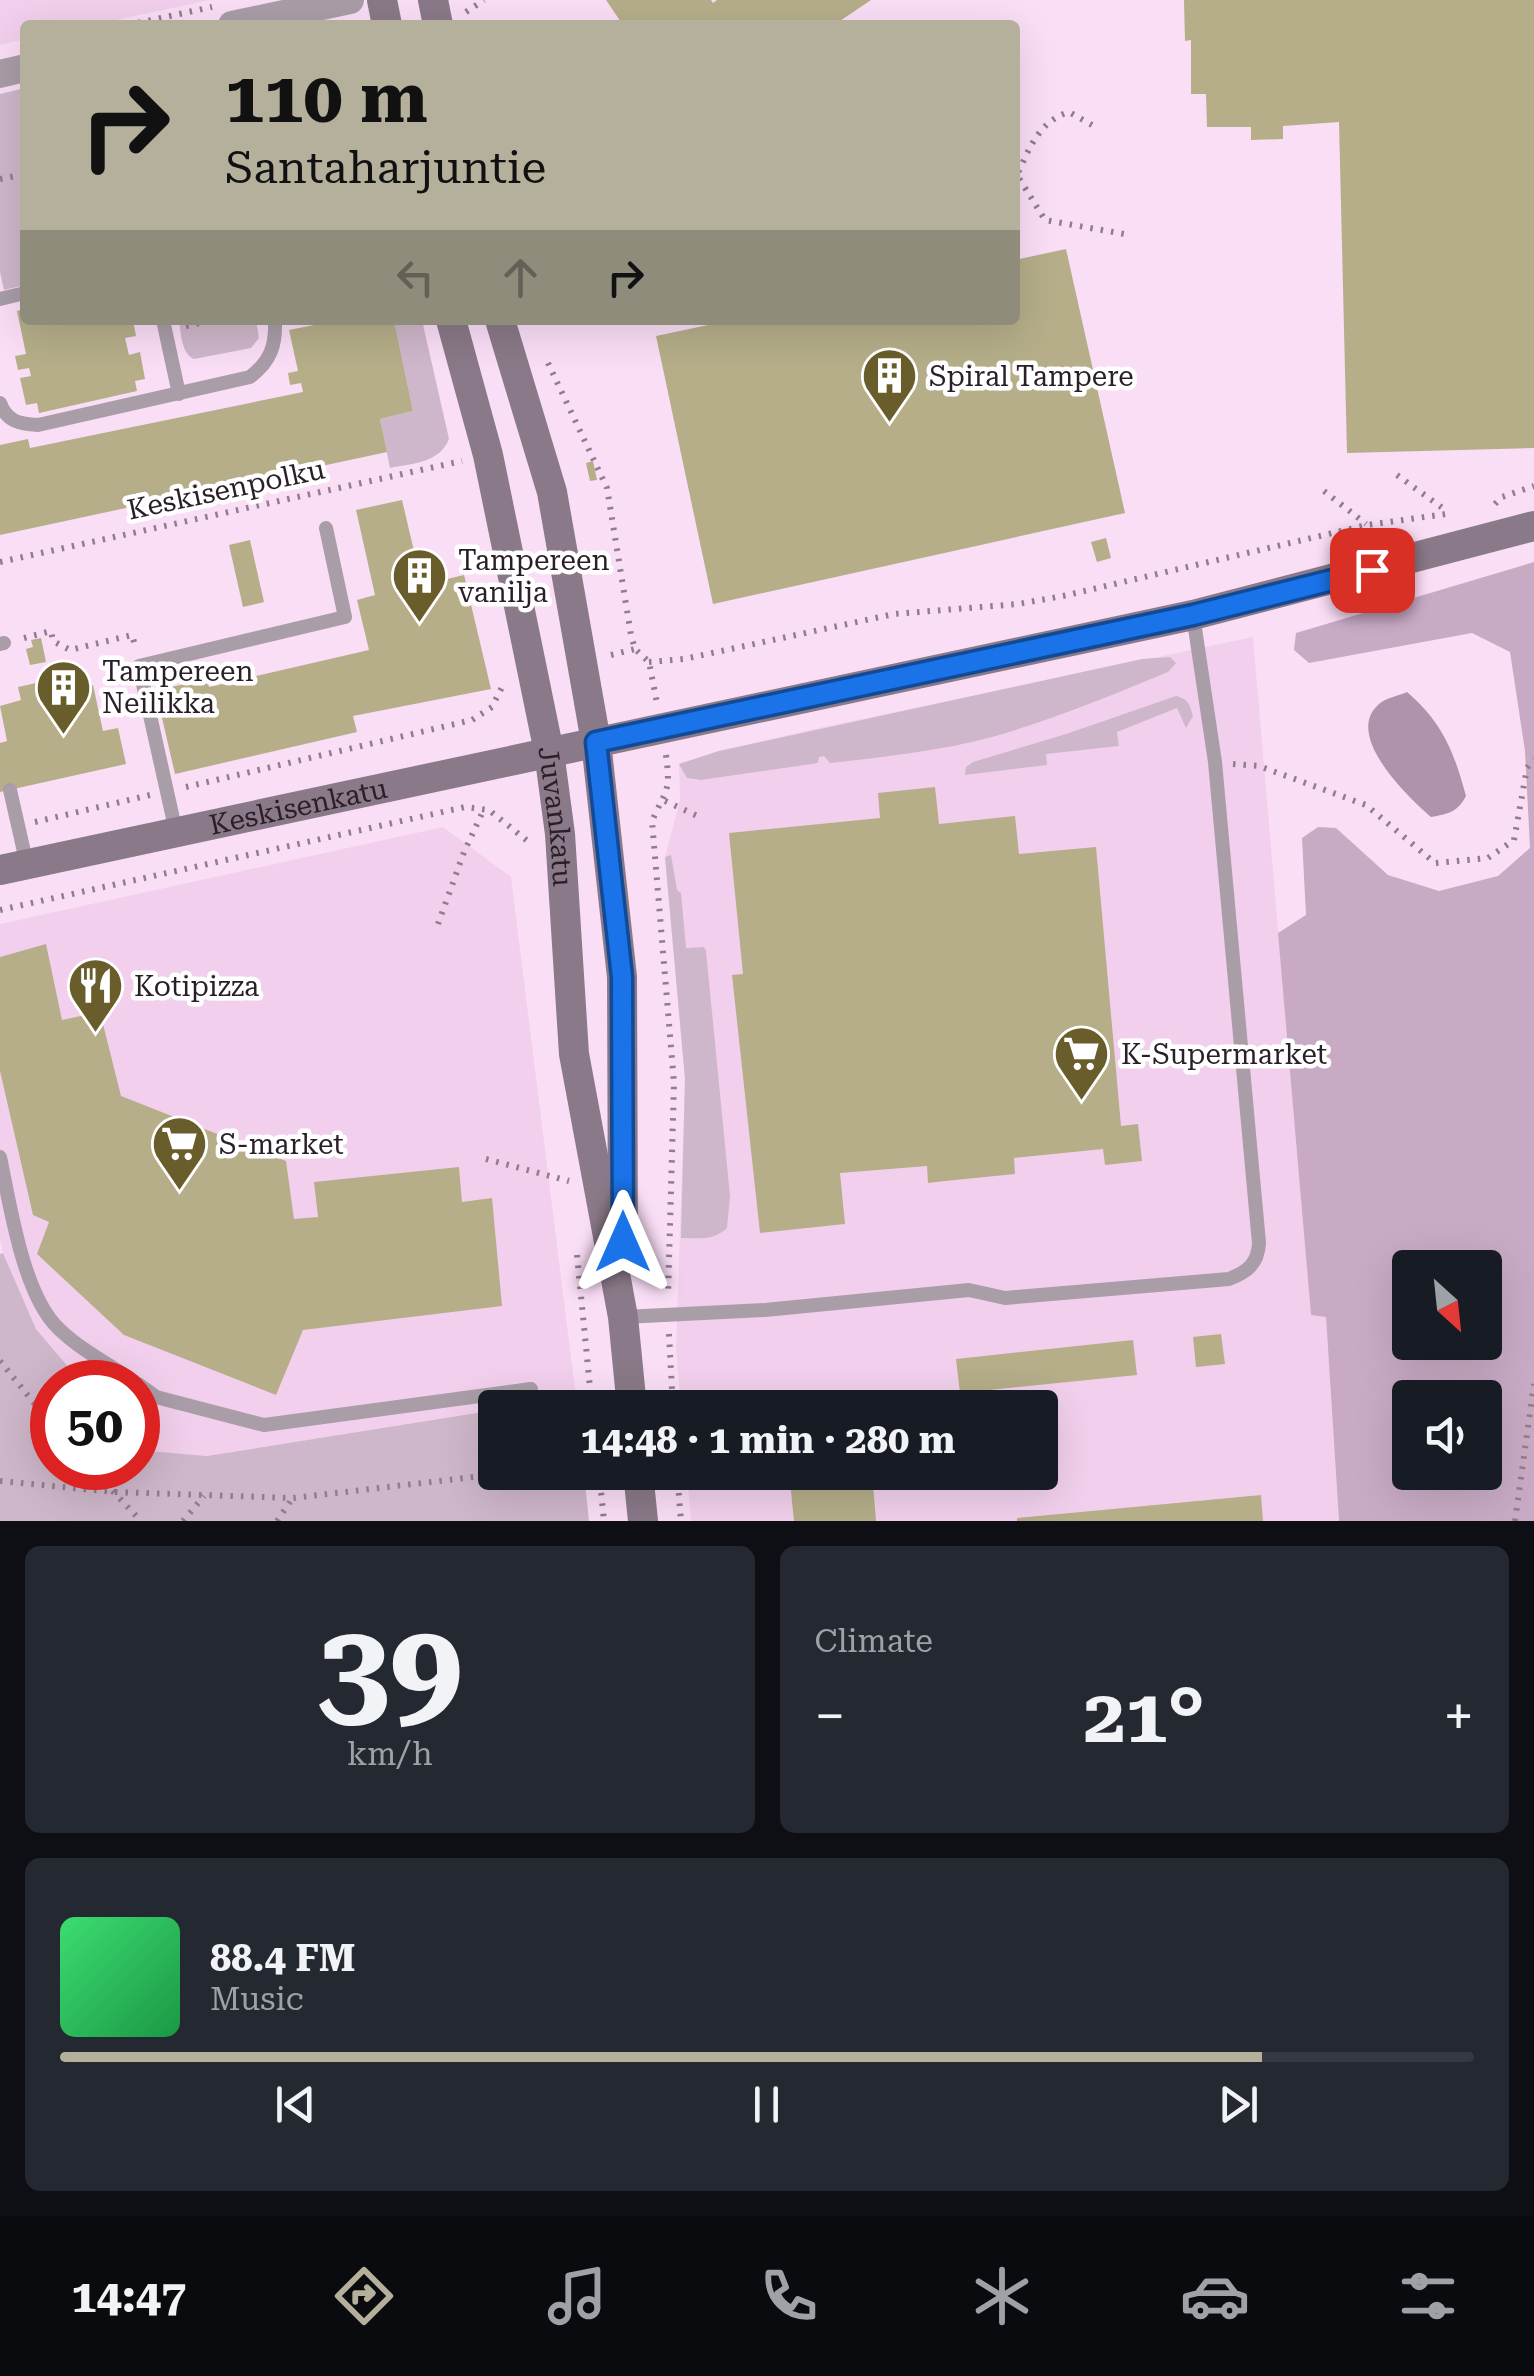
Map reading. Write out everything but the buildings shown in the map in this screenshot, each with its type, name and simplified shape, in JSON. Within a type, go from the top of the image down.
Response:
[{"type":"main road","points":[[433,0],[452,19]]},
{"type":"main road","name":"Juvankatu","points":[[453,325],[488,455],[550,752],[560,834],[574,1054],[623,1317],[630,1390]]},
{"type":"main road","name":"Juvankatu","points":[[502,325],[552,492],[596,742],[622,977],[623,1317]]},
{"type":"main road","name":"Keskisenkatu","points":[[14,868],[1193,615],[1534,526]]},
{"type":"main road","points":[[639,1490],[642,1521]]},
{"type":"street","points":[[226,15],[350,0]]},
{"type":"lane","points":[[164,325],[179,394]]},
{"type":"lane","points":[[0,403],[8,418],[38,425],[250,377],[271,354],[275,325]]},
{"type":"lane","points":[[176,832],[139,666],[345,618],[326,528]]},
{"type":"lane","points":[[623,1317],[765,1310],[953,1290],[1004,1298],[1228,1279],[1253,1264],[1259,1242],[1215,762],[1193,615]]},
{"type":"lane","points":[[10,790],[18,826],[14,868]]},
{"type":"lane","points":[[0,1158],[20,1250],[41,1306],[58,1328],[103,1360]]},
{"type":"lane","points":[[160,1398],[264,1425],[531,1389]]},
{"type":"path","points":[[452,19],[484,0]]},
{"type":"path","points":[[177,20],[226,15]]},
{"type":"path","points":[[1020,167],[1036,134],[1054,116],[1069,112],[1092,124]]},
{"type":"path","points":[[1020,181],[1045,220],[1130,235]]},
{"type":"path","name":"Keskisenpolku","points":[[0,562],[462,460]]},
{"type":"path","points":[[1397,475],[1450,513]]},
{"type":"path","points":[[1495,504],[1502,497],[1534,486]]},
{"type":"path","points":[[1324,492],[1367,525]]},
{"type":"path","points":[[1480,508],[1534,494]]},
{"type":"path","points":[[649,662],[894,614],[1063,596],[1367,525],[1465,510]]},
{"type":"path","points":[[2,644],[51,631],[52,641],[70,650],[132,635],[139,666]]},
{"type":"path","points":[[18,826],[472,720]]},
{"type":"path","points":[[1215,762],[1259,766],[1366,804],[1436,863],[1488,858],[1514,840],[1527,768],[1534,759]]},
{"type":"path","points":[[665,800],[702,818]]},
{"type":"path","points":[[0,910],[454,809],[486,809],[464,852],[438,924]]},
{"type":"path","points":[[486,1159],[570,1181]]},
{"type":"path","points":[[0,1361],[30,1397]]},
{"type":"path","points":[[1515,1521],[1534,1384]]},
{"type":"path","points":[[0,1482],[114,1492],[293,1498],[478,1477]]},
{"type":"path","points":[[601,1490],[604,1521]]},
{"type":"path","points":[[678,1490],[681,1521]]},
{"type":"path","points":[[114,1492],[141,1521]]},
{"type":"path","points":[[183,1521],[205,1495]]},
{"type":"path","points":[[278,1521],[293,1498]]},
{"type":"shaded area","points":[[0,0],[210,0],[116,20],[20,20],[20,40],[0,45]]},
{"type":"shaded area","points":[[20,89],[20,286],[4,290],[0,272],[0,94]]},
{"type":"shaded area","points":[[180,325],[257,325],[259,338],[251,348],[194,359],[181,336]]},
{"type":"shaded area","points":[[395,325],[423,325],[449,439],[432,457],[390,468],[380,419],[413,411]]},
{"type":"shaded area","points":[[1534,562],[1534,1521],[1339,1521],[1326,1317],[1311,1315],[1278,933],[1306,915],[1302,838],[1318,827],[1336,828],[1388,875],[1439,891],[1498,876],[1530,848],[1525,751],[1510,652],[1472,633],[1309,663],[1294,650],[1296,633]]},
{"type":"shaded area","points":[[1253,637],[1311,1315],[1326,1316],[1339,1521],[691,1521],[688,1490],[1058,1490],[1058,1390],[680,1390],[676,1349],[685,1079],[665,857],[680,800],[679,764],[819,728]]},
{"type":"shaded area","points":[[1170,657],[1176,663],[1168,672],[1059,715],[972,742],[830,763],[824,756],[819,757],[818,763],[701,780],[687,778],[679,764],[719,751],[1142,659]]},
{"type":"shaded area","points":[[1407,692],[1438,727],[1457,766],[1466,796],[1460,806],[1447,813],[1431,817],[1395,781],[1374,749],[1370,718],[1378,705]]},
{"type":"shaded area","points":[[1176,696],[1186,700],[1192,712],[1186,728],[1177,708],[1117,732],[1119,746],[1046,754],[1047,765],[965,775],[966,767],[973,762]]},
{"type":"shaded area","points":[[443,827],[511,877],[575,1390],[478,1390],[478,1413],[207,1456],[160,1452],[160,1360],[62,1360],[36,1329],[3,1253],[0,924]]},
{"type":"shaded area","points":[[671,855],[677,890],[681,893],[686,948],[704,947],[706,951],[730,1196],[727,1228],[706,1238],[681,1238],[685,1079],[665,857]]},
{"type":"shaded area","points":[[3,1253],[36,1329],[62,1360],[30,1360],[30,1490],[160,1490],[160,1452],[207,1456],[478,1413],[478,1490],[586,1490],[589,1521],[0,1521]]},
{"type":"place","name":"Spiral Tampere","points":[[890,425]]},
{"type":"place","name":"Tampereen vanilja","points":[[419,625]]},
{"type":"place","name":"Tampereen Neilikka","points":[[63,736]]},
{"type":"place","name":"Kotipizza","points":[[95,1035]]},
{"type":"place","name":"K-Supermarket","points":[[1082,1103]]},
{"type":"place","name":"S-market","points":[[180,1193]]},
{"type":"route","points":[[623,1242],[622,977],[596,742],[1193,615],[1372,570]]}]
